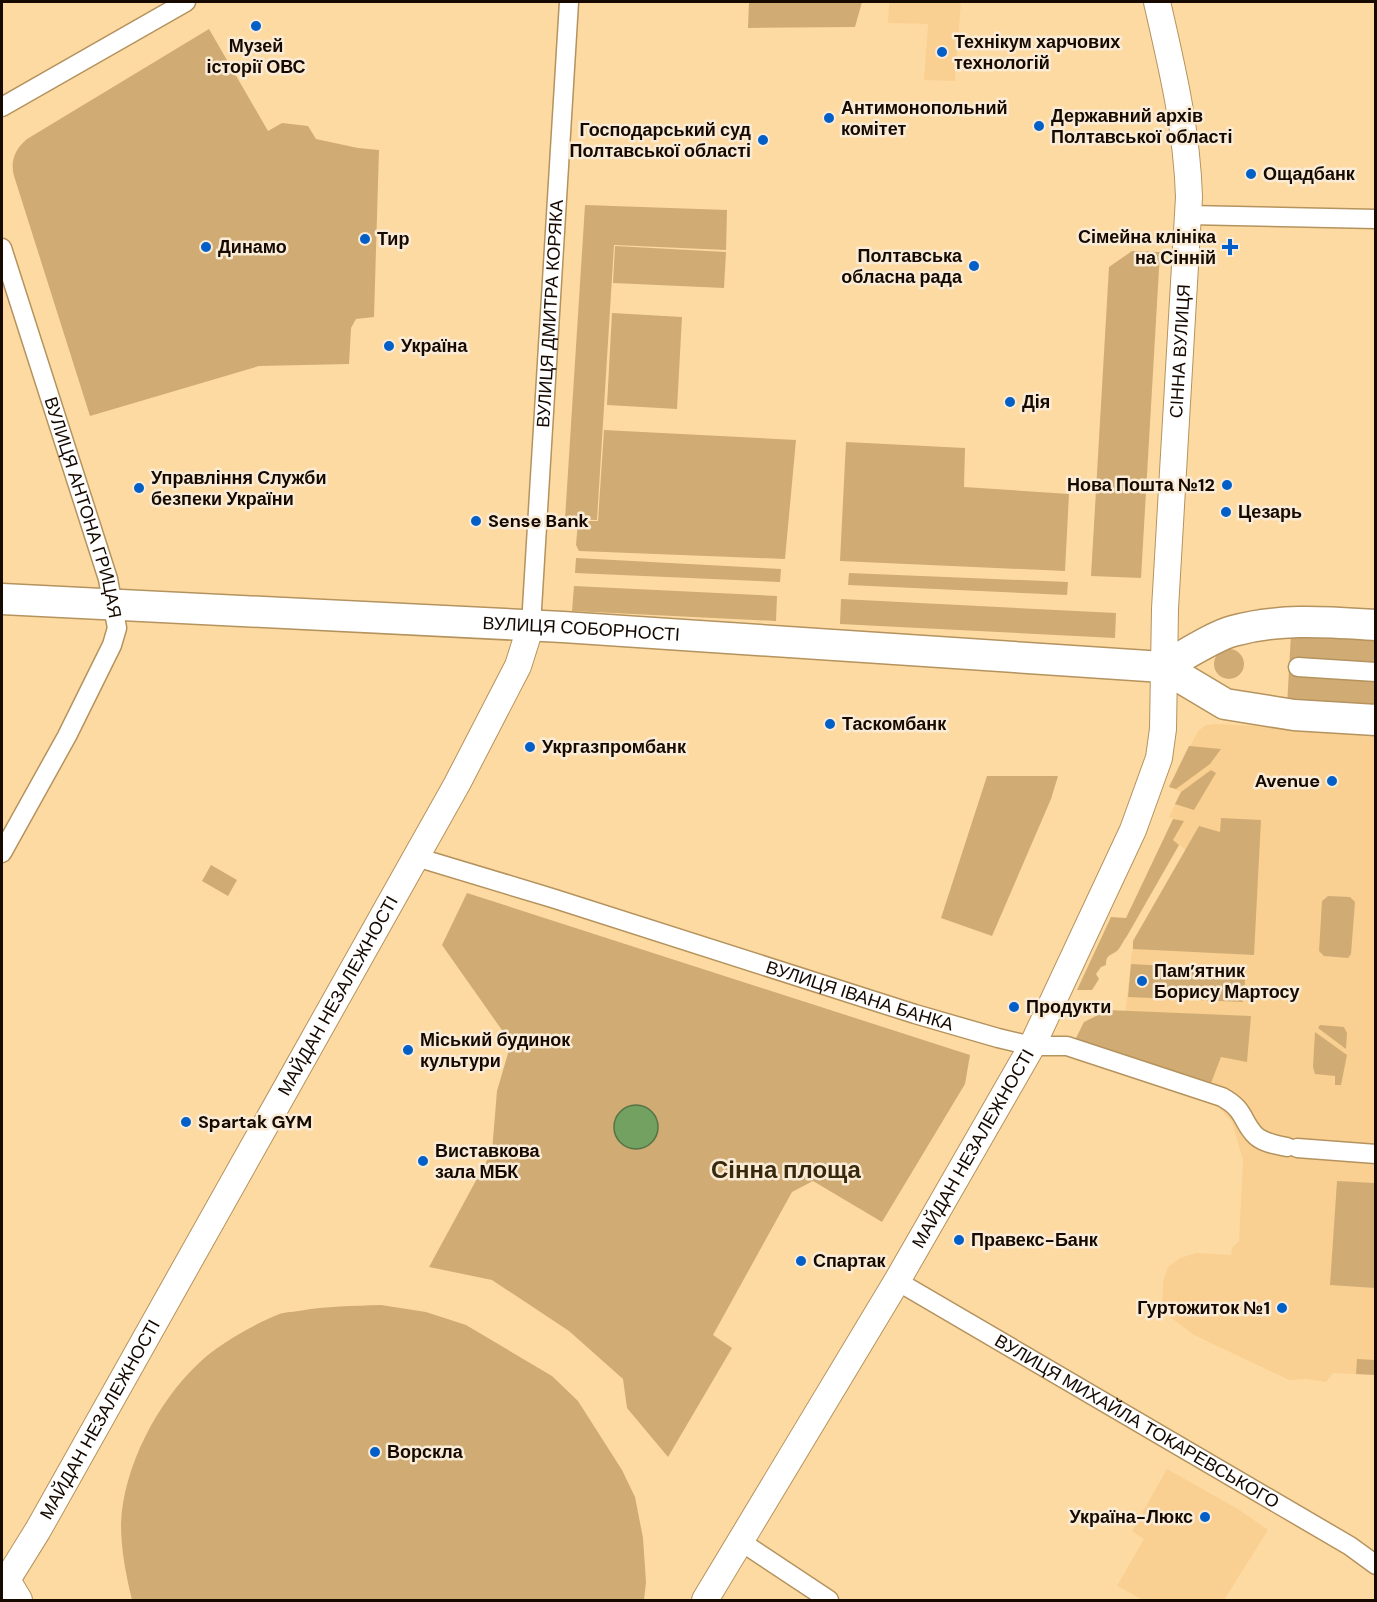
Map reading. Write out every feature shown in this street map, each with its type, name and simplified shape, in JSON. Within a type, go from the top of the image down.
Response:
[{"type":"main road","name":"СІННА ВУЛИЦЯ","points":[[1157,2],[1181,111],[1188,162],[1188,215],[1176,388],[1163,666]]},
{"type":"main road","name":"ВУЛИЦЯ СОБОРНОСТІ","points":[[2,599],[531,626],[1163,666],[1225,704],[1294,715],[1376,720]]},
{"type":"main road","points":[[1163,666],[1231,631],[1273,623],[1300,621],[1376,625]]},
{"type":"main road","name":"МАЙДАН НЕЗАЛЕЖНОСТІ","points":[[9,1589],[38,1530],[457,784],[518,666],[531,626]]},
{"type":"main road","name":"МАЙДАН НЕЗАЛЕЖНОСТІ","points":[[705,1600],[897,1281],[1032,1046],[1133,830],[1159,758],[1163,729],[1163,666]]},
{"type":"street","points":[[2,107],[186,2]]},
{"type":"street","name":"ВУЛИЦЯ ДМИТРА КОРЯКА","points":[[531,626],[569,2]]},
{"type":"street","points":[[1188,215],[1376,219]]},
{"type":"street","name":"ВУЛИЦЯ АНТОНА ГРИЦАЯ","points":[[2,248],[108,579],[117,628],[112,645],[67,736],[2,853]]},
{"type":"street","points":[[1298,667],[1376,672]]},
{"type":"street","name":"ВУЛИЦЯ ІВАНА БАНКА","points":[[416,857],[915,1014],[1032,1046],[1068,1046],[1222,1097],[1239,1110],[1256,1136],[1271,1143],[1376,1154]]},
{"type":"street","name":"ВУЛИЦЯ МИХАЙЛА ТОКАРЕВСЬКОГО","points":[[897,1281],[1350,1546],[1376,1565]]},
{"type":"street","points":[[740,1541],[829,1600]]},
{"type":"shaded area","points":[[749,2],[862,2],[855,27],[748,28]]},
{"type":"shaded area","name":"Технікум харчових технологій","points":[[889,2],[961,2],[955,81],[924,80],[928,24],[888,23]]},
{"type":"shaded area","name":"Динамо","points":[[209,29],[268,131],[282,123],[308,126],[316,139],[379,150],[374,317],[356,319],[351,328],[349,364],[259,366],[90,416],[14,176],[15,156],[19,147],[27,139]]},
{"type":"shaded area","points":[[585,205],[727,210],[726,250],[614,245],[597,520],[565,519]]},
{"type":"shaded area","points":[[615,246],[726,252],[724,288],[613,283]]},
{"type":"shaded area","points":[[1132,251],[1160,252],[1141,578],[1091,576],[1109,267]]},
{"type":"shaded area","points":[[612,313],[682,317],[677,409],[607,405]]},
{"type":"shaded area","points":[[604,430],[796,440],[785,559],[579,551],[576,545],[578,521],[598,521]]},
{"type":"shaded area","points":[[846,442],[965,448],[964,487],[1069,494],[1065,571],[840,561]]},
{"type":"shaded area","points":[[576,558],[781,569],[780,582],[575,573]]},
{"type":"shaded area","points":[[849,573],[1068,582],[1067,595],[848,585]]},
{"type":"shaded area","points":[[574,586],[777,596],[776,621],[572,611]]},
{"type":"shaded area","points":[[841,599],[1116,613],[1115,638],[840,624]]},
{"type":"shaded area","points":[[1291,634],[1375,639],[1375,710],[1287,706]]},
{"type":"shaded area","points":[[1229,649],[1240,653],[1244,664],[1240,675],[1229,679],[1218,675],[1214,664],[1218,653]]},
{"type":"shaded area","points":[[1206,725],[1375,732],[1375,1375],[1333,1373],[1326,1382],[1307,1379],[1289,1380],[1194,1335],[1162,1311],[1163,1281],[1168,1267],[1180,1258],[1196,1253],[1231,1255],[1232,1248],[1239,1241],[1243,1160],[1232,1122],[1216,1105],[1211,1083],[1121,1054],[1133,941],[1186,850],[1173,840],[1183,822],[1169,817],[1181,792],[1169,787],[1198,731]]},
{"type":"shaded area","points":[[1189,746],[1221,749],[1210,764],[1176,789],[1169,787]]},
{"type":"shaded area","points":[[1211,770],[1216,773],[1194,810],[1175,804],[1181,792]]},
{"type":"shaded area","points":[[987,776],[1058,776],[1051,799],[992,936],[941,918]]},
{"type":"shaded area","points":[[1221,818],[1261,820],[1254,955],[1133,949],[1133,941],[1199,826],[1220,832]]},
{"type":"shaded area","points":[[1173,819],[1184,821],[1173,840],[1179,845],[1120,947],[1108,957],[1106,965],[1101,967],[1096,974],[1099,979],[1092,990],[1077,990],[1111,917],[1126,918]]},
{"type":"shaded area","points":[[211,865],[237,880],[228,896],[202,881]]},
{"type":"shaded area","points":[[467,893],[970,1055],[965,1084],[882,1222],[813,1181],[792,1192],[713,1335],[732,1348],[668,1457],[627,1408],[623,1379],[569,1331],[492,1280],[429,1267],[492,1151],[497,1091],[511,1043],[442,945]]},
{"type":"shaded area","points":[[1328,896],[1350,897],[1355,902],[1351,954],[1348,958],[1324,956],[1319,951],[1322,901]]},
{"type":"shaded area","points":[[1131,964],[1246,970],[1243,1002],[1128,997]]},
{"type":"shaded area","points":[[1108,1010],[1251,1016],[1247,1062],[1221,1057],[1211,1083],[1075,1040],[1084,1022]]},
{"type":"shaded area","points":[[1320,1025],[1344,1027],[1347,1033],[1346,1049],[1318,1028]]},
{"type":"shaded area","points":[[1315,1032],[1347,1055],[1341,1085],[1335,1085],[1335,1076],[1315,1074],[1313,1067]]},
{"type":"shaded area","points":[[636,1105],[652,1111],[658,1127],[652,1143],[636,1149],[620,1143],[614,1127],[620,1111]]},
{"type":"shaded area","points":[[1337,1181],[1375,1183],[1375,1288],[1330,1285]]},
{"type":"shaded area","name":"Ворскла","points":[[381,1305],[426,1312],[466,1325],[552,1376],[578,1401],[622,1470],[635,1497],[643,1538],[646,1582],[644,1600],[132,1600],[121,1534],[123,1502],[128,1480],[145,1436],[184,1378],[206,1356],[225,1343],[279,1314],[329,1307]]},
{"type":"shaded area","points":[[1357,1359],[1375,1360],[1375,1375],[1356,1374]]},
{"type":"shaded area","points":[[1167,1469],[1238,1509],[1268,1530],[1224,1600],[1143,1600],[1117,1586],[1144,1539],[1132,1531]]},
{"type":"place","name":"Музей історії ОВС","points":[[256,26]]},
{"type":"place","name":"Технікум харчових технологій","points":[[942,52]]},
{"type":"place","name":"Антимонопольний комітет","points":[[829,118]]},
{"type":"place","name":"Державний архів Полтавської області","points":[[1039,126]]},
{"type":"place","name":"Господарський суд Полтавської області","points":[[763,140]]},
{"type":"place","name":"Ощадбанк","points":[[1251,174]]},
{"type":"place","name":"Тир","points":[[365,239]]},
{"type":"place","name":"Динамо","points":[[206,247]]},
{"type":"place","name":"Сімейна клініка на Сінній","points":[[1230,247]]},
{"type":"place","name":"Полтавська обласна рада","points":[[974,266]]},
{"type":"place","name":"Україна","points":[[389,346]]},
{"type":"place","name":"Дія","points":[[1010,402]]},
{"type":"place","name":"Нова Пошта №12","points":[[1227,485]]},
{"type":"place","name":"Управління Служби безпеки України","points":[[139,488]]},
{"type":"place","name":"Цезарь","points":[[1226,512]]},
{"type":"place","name":"Sense Bank","points":[[476,521]]},
{"type":"place","name":"Таскомбанк","points":[[830,724]]},
{"type":"place","name":"Укргазпромбанк","points":[[530,747]]},
{"type":"place","name":"Avenue","points":[[1332,781]]},
{"type":"place","name":"Пам’ятник Борису Мартосу","points":[[1142,981]]},
{"type":"place","name":"Продукти","points":[[1014,1007]]},
{"type":"place","name":"Міський будинок культури","points":[[408,1050]]},
{"type":"place","name":"Spartak GYM","points":[[186,1122]]},
{"type":"place","name":"Виставкова зала МБК","points":[[423,1161]]},
{"type":"place","name":"Правекс-Банк","points":[[959,1240]]},
{"type":"place","name":"Спартак","points":[[801,1261]]},
{"type":"place","name":"Гуртожиток №1","points":[[1282,1308]]},
{"type":"place","name":"Ворскла","points":[[375,1452]]},
{"type":"place","name":"Україна-Люкс","points":[[1205,1517]]},
{"type":"district","name":"Сінна площа","points":[[786,1170]]}]
